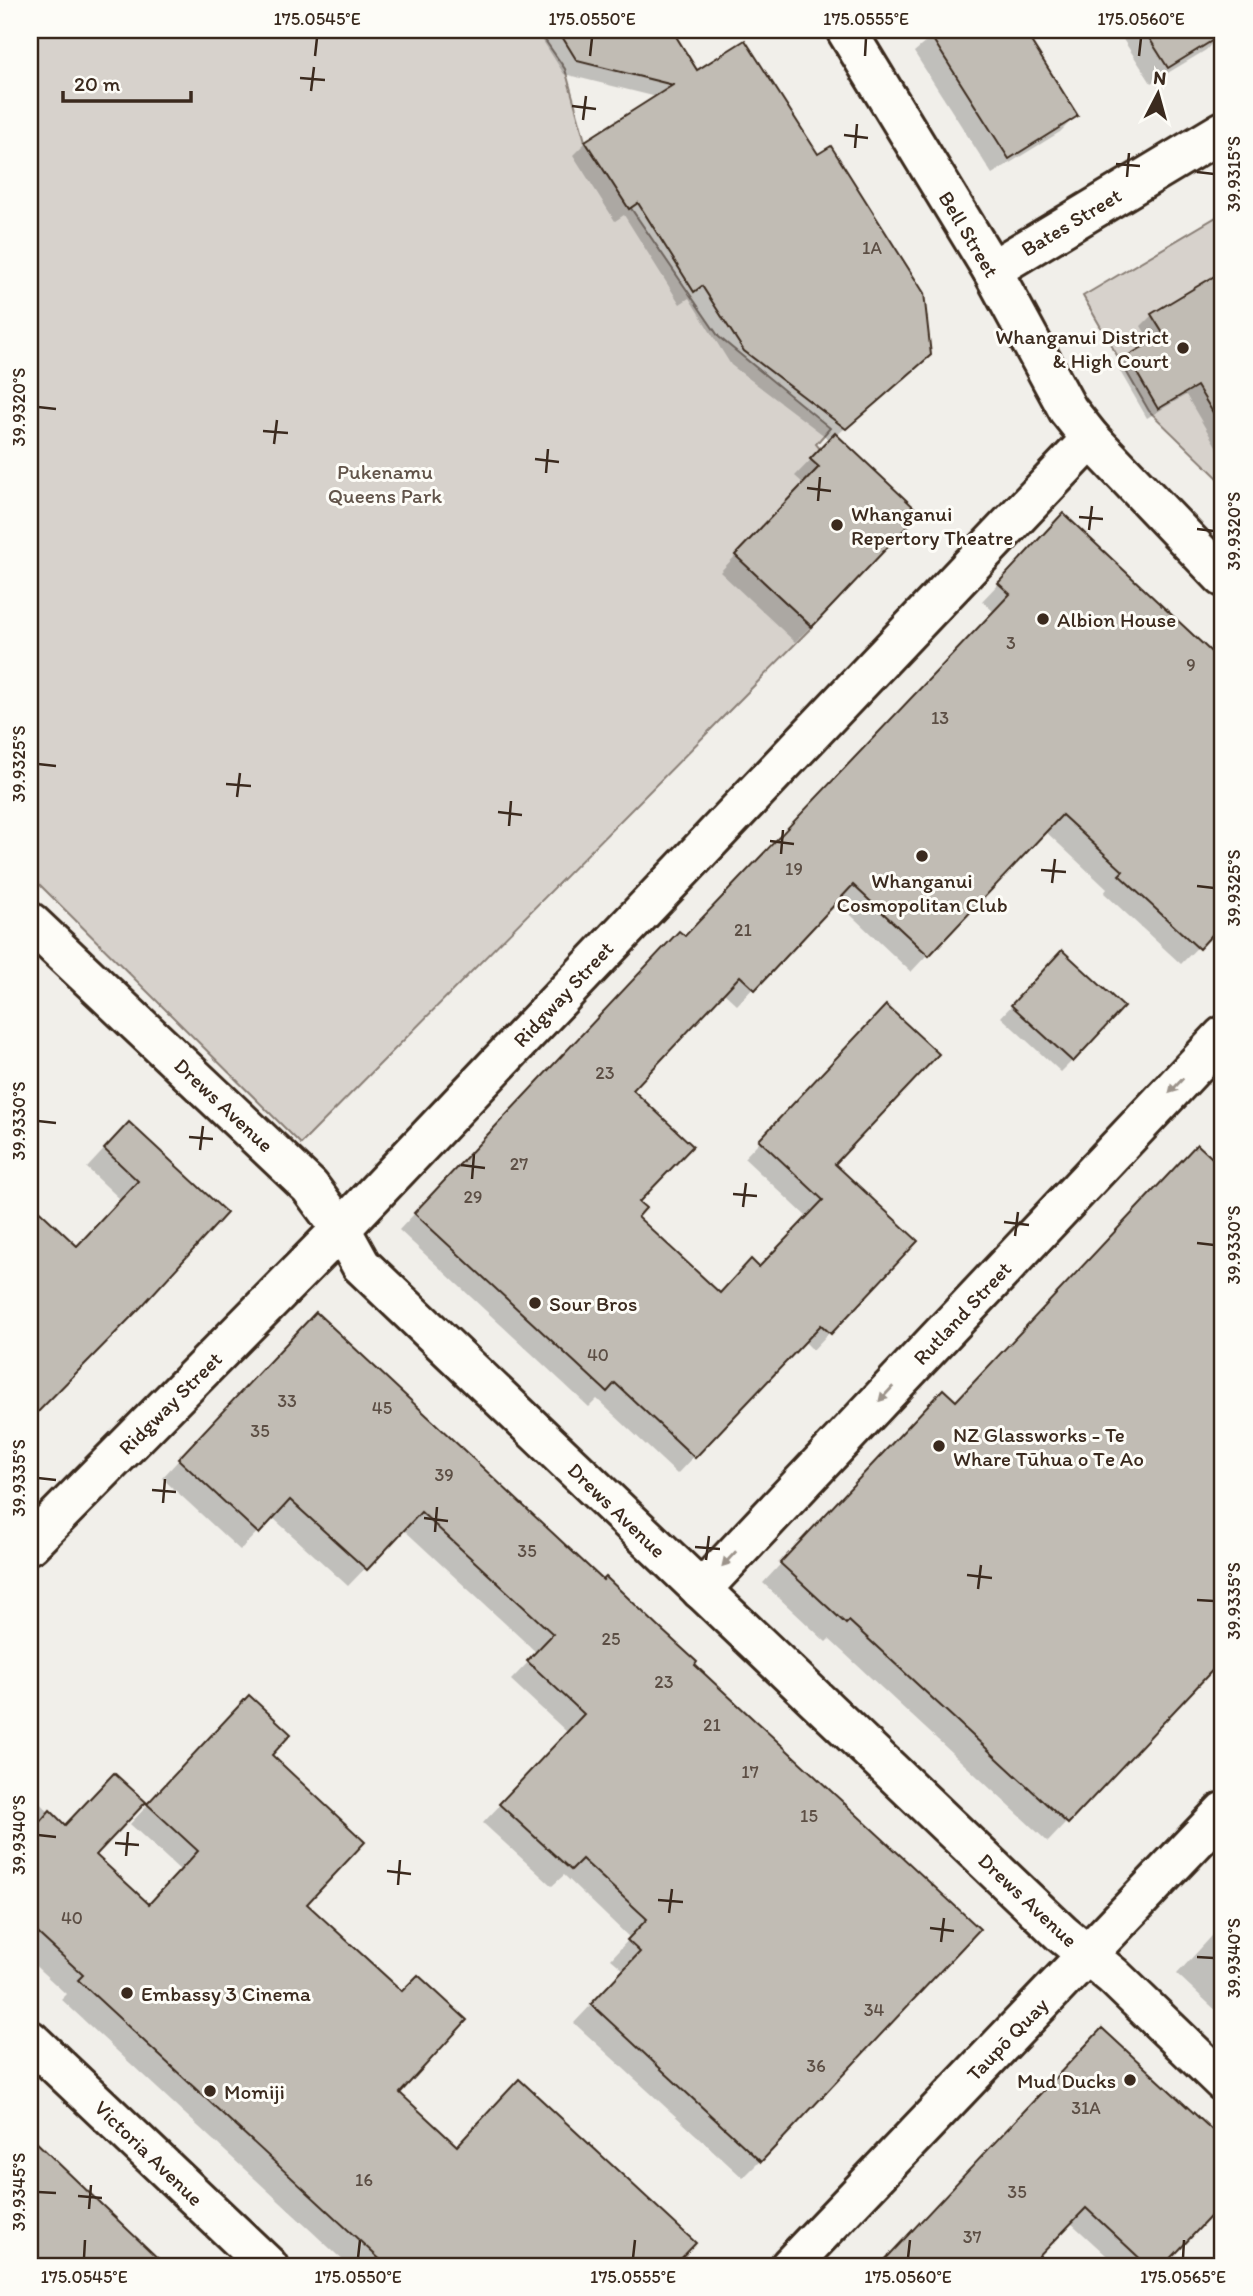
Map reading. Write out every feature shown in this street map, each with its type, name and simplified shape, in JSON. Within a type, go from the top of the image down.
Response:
[{"type":"street","name":"Bell Street","points":[[846,30],[992,270],[1052,385],[1091,439],[1223,577]]},
{"type":"street","name":"Bates Street","points":[[992,270],[1223,131]]},
{"type":"street","name":"Ridgway Street","points":[[30,1545],[341,1229],[1091,439]]},
{"type":"street","name":"Drews Avenue","points":[[30,922],[310,1187],[341,1229],[360,1265],[1062,1934],[1113,1976],[1223,2082]]},
{"type":"street","name":"Rutland Street","points":[[701,1590],[1223,1036]]},
{"type":"street","name":"Taupō Quay","points":[[790,2266],[1223,1812]]},
{"type":"street","name":"Victoria Avenue","points":[[30,2040],[268,2266]]},
{"type":"green space","name":"Pukenamu Queens Park","points":[[30,30],[538,30],[565,69],[585,141],[719,337],[830,428],[816,444],[820,449],[810,459],[819,467],[735,555],[812,627],[301,1144],[30,875]]},
{"type":"green space","points":[[1223,213],[1223,483],[1149,411],[1083,296]]},
{"type":"building","points":[[558,30],[672,30],[697,70],[745,40],[818,154],[831,146],[924,293],[931,355],[846,429],[744,351],[702,286],[694,292],[638,203],[629,209],[585,141],[673,85],[577,61]]},
{"type":"building","points":[[927,30],[1024,30],[1078,116],[1009,159]]},
{"type":"building","points":[[1144,30],[1223,30],[1223,34],[1168,68]]},
{"type":"building","name":"Whanganui District & High Court","points":[[1223,271],[1223,429],[1197,386],[1158,409],[1127,356],[1164,335],[1151,314]]},
{"type":"building","name":"Whanganui Repertory Theatre","points":[[835,433],[920,513],[812,627],[735,555],[819,467],[810,459]]},
{"type":"building","points":[[1063,513],[1223,663],[1223,923],[1199,949],[1119,875],[1123,871],[1062,815],[929,956],[853,885],[755,990],[740,976],[633,1090],[693,1146],[639,1202],[646,1208],[638,1217],[720,1293],[751,1259],[759,1267],[823,1200],[759,1140],[886,1005],[939,1054],[835,1164],[918,1241],[831,1334],[821,1325],[695,1458],[615,1383],[607,1392],[414,1213],[679,931],[685,936],[1010,594],[998,583]]},
{"type":"building","points":[[1062,950],[1124,1007],[1073,1062],[1011,1005]]},
{"type":"building","points":[[129,1122],[227,1213],[141,1307],[30,1420],[30,1202],[77,1246],[138,1181],[104,1149]]},
{"type":"building","points":[[1197,1144],[1223,1168],[1223,1659],[1068,1824],[849,1621],[846,1624],[780,1563],[943,1389],[956,1401]]},
{"type":"building","points":[[316,1312],[603,1580],[606,1577],[697,1662],[695,1665],[980,1929],[761,2162],[591,2004],[640,1952],[627,1940],[647,1919],[582,1859],[571,1870],[499,1804],[584,1714],[527,1661],[553,1634],[421,1512],[367,1570],[290,1500],[259,1534],[178,1459]]},
{"type":"building","points":[[249,1695],[291,1734],[272,1755],[365,1842],[307,1904],[402,1991],[418,1975],[467,2020],[400,2093],[457,2146],[519,2079],[696,2243],[674,2266],[387,2266],[78,1980],[83,1975],[30,1926],[30,1833],[50,1810],[65,1825],[114,1773],[146,1802],[96,1855],[149,1904],[198,1851],[147,1804]]},
{"type":"building","points":[[1102,2028],[1223,2140],[1223,2203],[1164,2266],[1148,2266],[1086,2208],[1030,2266],[879,2266]]},
{"type":"building","points":[[30,2136],[103,2206],[166,2266],[30,2266]]},
{"type":"place","name":"Whanganui District & High Court","points":[[1183,348]]},
{"type":"place","name":"Whanganui Repertory Theatre","points":[[837,525]]},
{"type":"place","name":"Albion House","points":[[1043,619]]},
{"type":"place","name":"Whanganui Cosmopolitan Club","points":[[922,856]]},
{"type":"place","name":"Sour Bros","points":[[535,1303]]},
{"type":"place","name":"NZ Glassworks - Te Whare Tūhua o Te Ao","points":[[939,1446]]},
{"type":"place","name":"Embassy 3 Cinema","points":[[127,1993]]},
{"type":"place","name":"Mud Ducks","points":[[1130,2080]]},
{"type":"place","name":"Momiji","points":[[210,2091]]}]
